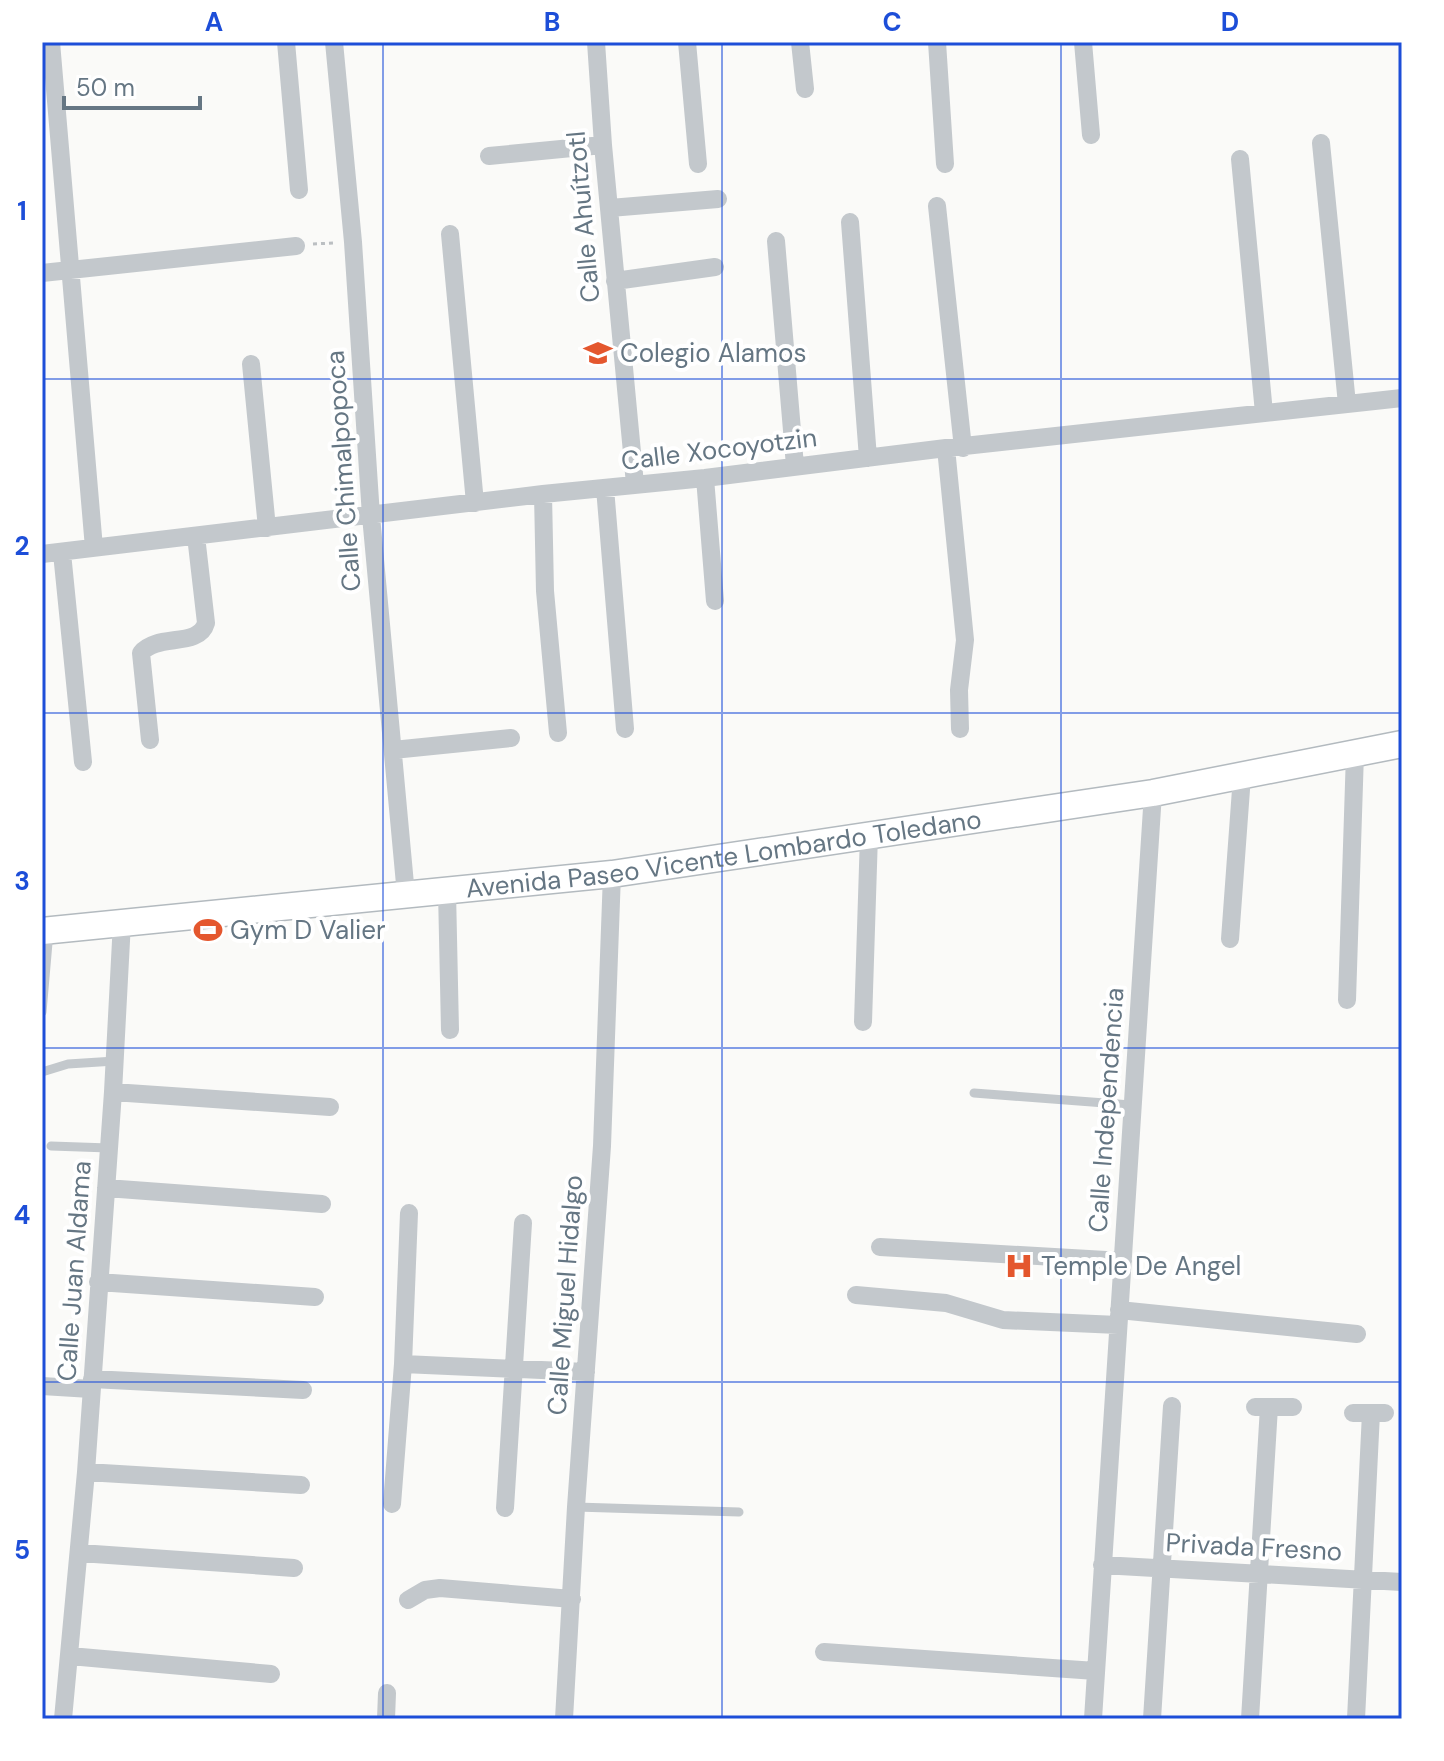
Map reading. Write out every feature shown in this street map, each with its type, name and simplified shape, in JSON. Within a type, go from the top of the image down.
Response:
[{"type":"main road","name":"Avenida Paseo Vicente Lombardo Toledano","points":[[46,931],[612,874],[1153,793],[1402,744]]},
{"type":"street","points":[[51,42],[94,548]]},
{"type":"street","points":[[286,42],[299,190]]},
{"type":"street","name":"Calle Chimalpopoca","points":[[334,42],[353,242],[371,516],[406,895]]},
{"type":"street","name":"Calle Ahuítzotl","points":[[596,42],[635,484]]},
{"type":"street","points":[[687,42],[698,164]]},
{"type":"street","points":[[800,42],[805,89]]},
{"type":"street","points":[[937,42],[945,164]]},
{"type":"street","points":[[1083,42],[1091,135]]},
{"type":"street","points":[[1321,143],[1347,404]]},
{"type":"street","points":[[489,156],[603,145]]},
{"type":"street","points":[[1240,159],[1264,413]]},
{"type":"street","points":[[610,208],[718,199]]},
{"type":"street","points":[[937,206],[965,640],[959,690],[960,729]]},
{"type":"street","points":[[850,222],[868,458]]},
{"type":"street","points":[[450,234],[475,503]]},
{"type":"street","points":[[776,241],[795,466]]},
{"type":"street","points":[[42,273],[296,246]]},
{"type":"street","points":[[615,281],[715,267]]},
{"type":"street","points":[[251,364],[267,528]]},
{"type":"street","name":"Calle Xocoyotzin","points":[[42,554],[543,494],[1402,398]]},
{"type":"street","points":[[705,478],[715,601]]},
{"type":"street","points":[[605,488],[625,729]]},
{"type":"street","points":[[543,494],[545,591],[558,733]]},
{"type":"street","points":[[150,740],[141,653],[146,646],[156,642],[197,636],[204,631],[206,623],[196,536]]},
{"type":"street","points":[[62,553],[83,762]]},
{"type":"street","points":[[393,750],[511,738]]},
{"type":"street","points":[[1347,1000],[1355,753]]},
{"type":"street","points":[[1230,939],[1242,776]]},
{"type":"street","name":"Calle Independencia","points":[[1093,1719],[1153,793]]},
{"type":"street","points":[[863,1022],[869,835]]},
{"type":"street","name":"Calle Miguel Hidalgo","points":[[564,1719],[602,1146],[612,874]]},
{"type":"street","points":[[447,891],[450,1030]]},
{"type":"street","name":"Calle Juan Aldama","points":[[63,1719],[86,1472],[122,922]]},
{"type":"street","points":[[113,1092],[330,1107]]},
{"type":"street","points":[[106,1188],[322,1204]]},
{"type":"street","points":[[392,1504],[403,1364],[409,1213]]},
{"type":"street","points":[[505,1508],[523,1223]]},
{"type":"street","points":[[880,1247],[1123,1261]]},
{"type":"street","points":[[98,1282],[315,1297]]},
{"type":"street","points":[[856,1295],[946,1303],[1003,1320],[1118,1318],[1357,1334]]},
{"type":"street","points":[[403,1364],[586,1372]]},
{"type":"street","points":[[42,1386],[91,1384],[303,1390]]},
{"type":"street","points":[[1152,1719],[1172,1406]]},
{"type":"street","points":[[1250,1719],[1260,1573],[1262,1407],[1293,1407]]},
{"type":"street","points":[[1356,1719],[1370,1413]]},
{"type":"street","points":[[86,1472],[301,1485]]},
{"type":"street","points":[[80,1553],[294,1568]]},
{"type":"street","name":"Privada Fresno","points":[[1102,1565],[1402,1582]]},
{"type":"street","points":[[408,1600],[425,1590],[440,1588],[471,1588],[572,1599]]},
{"type":"street","points":[[824,1652],[1096,1671]]},
{"type":"street","points":[[70,1656],[271,1674]]},
{"type":"street","points":[[386,1719],[387,1693]]},
{"type":"lane","points":[[42,1012],[46,931]]},
{"type":"lane","points":[[42,1072],[68,1064],[115,1061]]},
{"type":"lane","points":[[974,1093],[1131,1105]]},
{"type":"lane","points":[[51,1146],[109,1148]]},
{"type":"lane","points":[[576,1507],[739,1512]]},
{"type":"path","points":[[296,246],[353,242]]},
{"type":"place","name":"Colegio Alamos","points":[[598,353]]},
{"type":"place","name":"Gym D Valier","points":[[208,930]]},
{"type":"place","name":"Temple De Angel","points":[[1019,1266]]}]
